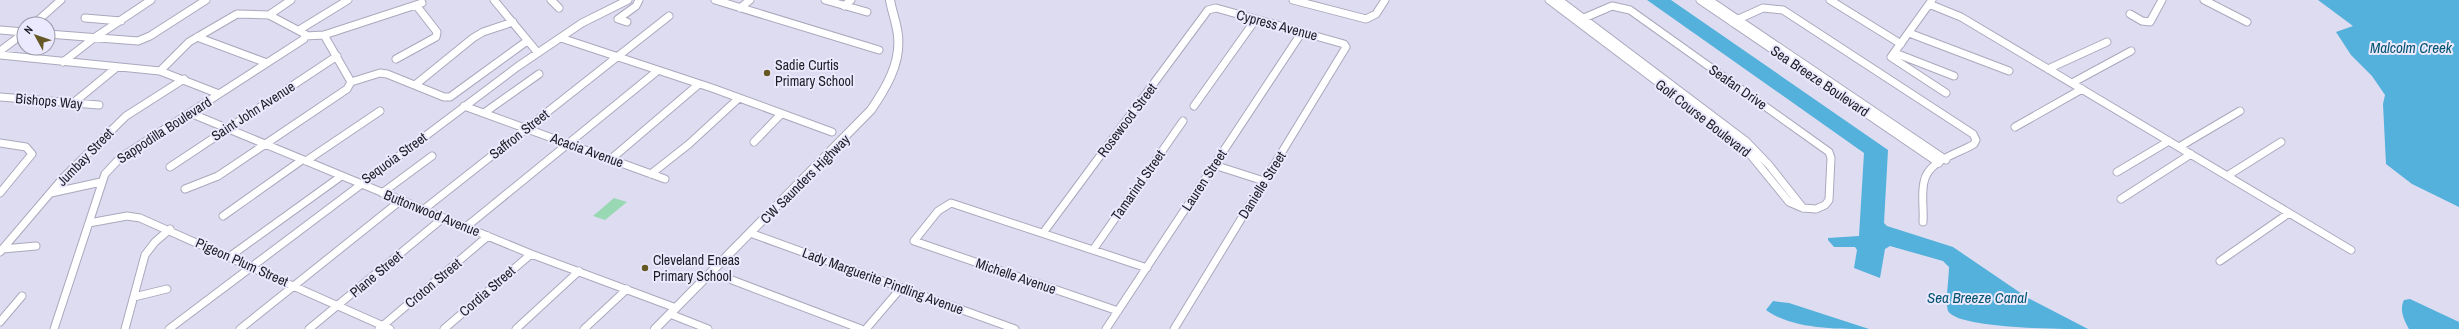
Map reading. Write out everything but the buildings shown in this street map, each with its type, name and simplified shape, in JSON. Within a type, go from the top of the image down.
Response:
[{"type":"main road","name":"CW Saunders Highway","points":[[655,329],[863,120],[882,94],[891,77],[897,54],[898,36],[890,0]]},
{"type":"street","points":[[43,16],[61,0]]},
{"type":"street","points":[[63,62],[94,38],[152,0]]},
{"type":"street","points":[[56,35],[134,42],[143,40],[206,0]]},
{"type":"street","points":[[269,15],[291,0]]},
{"type":"street","points":[[299,30],[348,0]]},
{"type":"street","points":[[494,0],[538,53]]},
{"type":"street","points":[[551,0],[559,8]]},
{"type":"street","name":"Sequoia Street","points":[[169,329],[464,106],[538,53],[588,20],[628,0]]},
{"type":"street","points":[[627,22],[618,19],[636,6],[640,0]]},
{"type":"street","points":[[715,0],[879,50]]},
{"type":"street","points":[[740,8],[750,0]]},
{"type":"street","points":[[826,0],[867,12]]},
{"type":"street","points":[[844,6],[851,0]]},
{"type":"street","points":[[1293,0],[1366,19],[1376,14],[1385,0]]},
{"type":"street","name":"Golf Course Boulevard","points":[[1549,0],[1734,139],[1752,155],[1789,202],[1804,208]]},
{"type":"street","name":"Golf Course Boulevard","points":[[1559,0],[1746,141],[1769,165],[1804,208]]},
{"type":"street","name":"Sea Breeze Boulevard","points":[[1700,0],[1735,21],[1942,161]]},
{"type":"street","name":"Sea Breeze Boulevard","points":[[1709,0],[1735,21]]},
{"type":"street","points":[[1830,0],[1901,44]]},
{"type":"street","points":[[2130,14],[2142,21],[2150,22],[2162,0]]},
{"type":"street","points":[[2204,0],[2247,22]]},
{"type":"street","points":[[1893,55],[1931,2],[1956,14],[2351,250]]},
{"type":"street","points":[[160,71],[197,37],[238,13],[269,15],[299,30],[305,36],[324,35],[419,4],[437,32],[436,37],[396,59]]},
{"type":"street","name":"Seafan Drive","points":[[1577,21],[1612,6],[1630,10],[1829,152],[1832,158],[1829,200],[1825,205],[1816,209],[1804,208]]},
{"type":"street","points":[[1735,21],[1766,6],[1783,10],[1973,134],[1976,142],[1942,161],[1928,172],[1924,179],[1923,222]]},
{"type":"street","name":"Cypress Avenue","points":[[1212,8],[1341,42]]},
{"type":"street","name":"Rosewood Street","points":[[1043,233],[1208,10],[1212,8]]},
{"type":"street","name":"Saffron Street","points":[[423,210],[669,16]]},
{"type":"street","points":[[85,18],[121,21]]},
{"type":"street","points":[[1194,106],[1256,19]]},
{"type":"street","points":[[415,85],[473,38],[483,32],[513,22]]},
{"type":"street","points":[[0,30],[16,32]]},
{"type":"street","name":"Lauren Street","points":[[1106,329],[1302,32]]},
{"type":"street","points":[[1909,33],[2009,70]]},
{"type":"street","points":[[324,35],[351,82]]},
{"type":"street","name":"Sappodilla Boulevard","points":[[54,329],[101,182],[110,166],[120,158],[301,42],[305,36]]},
{"type":"street","points":[[197,37],[267,63]]},
{"type":"street","points":[[561,38],[656,72],[699,84],[832,132]]},
{"type":"street","points":[[0,51],[16,39]]},
{"type":"street","points":[[185,189],[218,176],[347,89],[351,82],[380,73],[415,85],[444,98],[450,97],[527,41]]},
{"type":"street","name":"Danielle Street","points":[[1174,329],[1346,47],[1341,42]]},
{"type":"street","points":[[2048,69],[2107,42]]},
{"type":"street","points":[[2072,83],[2131,51]]},
{"type":"street","points":[[0,55],[160,71],[184,79],[219,94]]},
{"type":"street","points":[[1893,55],[1954,76]]},
{"type":"street","points":[[1893,55],[1946,93]]},
{"type":"street","name":"Saint John Avenue","points":[[170,167],[337,56]]},
{"type":"street","points":[[72,104],[116,66]]},
{"type":"street","points":[[466,227],[656,72]]},
{"type":"street","points":[[484,113],[539,74]]},
{"type":"street","name":"Jumbay Street","points":[[1,250],[63,178],[130,111],[184,79]]},
{"type":"street","points":[[611,159],[699,84]]},
{"type":"street","points":[[2015,127],[2082,89]]},
{"type":"street","name":"Bishops Way","points":[[0,97],[98,106]]},
{"type":"street","points":[[651,174],[689,144],[739,98]]},
{"type":"street","name":"Acacia Avenue","points":[[464,106],[665,179]]},
{"type":"street","points":[[223,216],[380,111]]},
{"type":"street","points":[[2179,147],[2240,111]]},
{"type":"street","name":"Buttonwood Avenue","points":[[190,113],[340,177],[531,254],[628,289],[708,329]]},
{"type":"street","points":[[754,142],[782,114]]},
{"type":"street","name":"Tamarind Street","points":[[1093,250],[1184,121]]},
{"type":"street","points":[[2117,172],[2169,141]]},
{"type":"street","points":[[2227,176],[2281,142]]},
{"type":"street","points":[[0,193],[32,154],[26,147],[1,144]]},
{"type":"street","points":[[2121,199],[2191,154]]},
{"type":"street","points":[[382,193],[432,156]]},
{"type":"street","points":[[1214,165],[1264,181]]},
{"type":"street","points":[[229,257],[340,177]]},
{"type":"street","points":[[51,192],[101,182]]},
{"type":"street","points":[[0,184],[8,184]]},
{"type":"street","points":[[240,329],[296,286],[400,201]]},
{"type":"street","name":"Michelle Avenue","points":[[1043,233],[950,202],[938,210],[914,241],[1118,311]]},
{"type":"street","points":[[2220,261],[2289,213]]},
{"type":"street","name":"Pigeon Plum Street","points":[[89,223],[134,216],[170,229],[338,305],[384,328]]},
{"type":"street","name":"Plane Street","points":[[309,329],[444,218]]},
{"type":"street","points":[[125,329],[145,255],[155,242],[170,229]]},
{"type":"street","name":"Lady Marguerite Pindling Avenue","points":[[750,233],[1015,329]]},
{"type":"street","points":[[1043,233],[1146,268]]},
{"type":"street","name":"Croton Street","points":[[384,328],[488,236]]},
{"type":"street","points":[[1,250],[36,246]]},
{"type":"street","name":"Cordia Street","points":[[444,329],[531,254]]},
{"type":"street","points":[[516,329],[579,271]]},
{"type":"street","points":[[732,280],[861,329]]},
{"type":"street","points":[[866,329],[901,288]]},
{"type":"street","points":[[134,297],[167,289]]},
{"type":"street","points":[[584,329],[628,289]]},
{"type":"street","points":[[0,322],[22,296]]},
{"type":"green space","points":[[614,198],[627,202],[605,220],[593,216]]},
{"type":"water","name":"Sea Breeze Canal","points":[[1647,0],[1671,0],[1888,150],[1884,223],[1887,226],[1953,247],[2028,298],[2088,329],[2057,329],[1990,325],[1956,317],[1948,311],[1947,307],[1949,267],[1943,261],[1890,246],[1885,249],[1880,278],[1854,268],[1857,250],[1855,247],[1834,247],[1828,238],[1859,236],[1864,153]]},
{"type":"water","name":"Malcolm Creek","points":[[2318,0],[2459,0],[2459,207],[2412,184],[2386,164],[2383,104],[2385,95],[2372,76],[2351,55],[2336,32],[2353,26]]},
{"type":"water","points":[[2410,299],[2459,322],[2459,329],[2409,329],[2404,319],[2402,307],[2404,300]]},
{"type":"water","points":[[1773,301],[1789,303],[1869,329],[1815,327],[1788,321],[1766,310]]},
{"type":"place","name":"Sadie Curtis Primary School","points":[[767,73]]},
{"type":"place","name":"Cleveland Eneas Primary School","points":[[645,268]]}]
